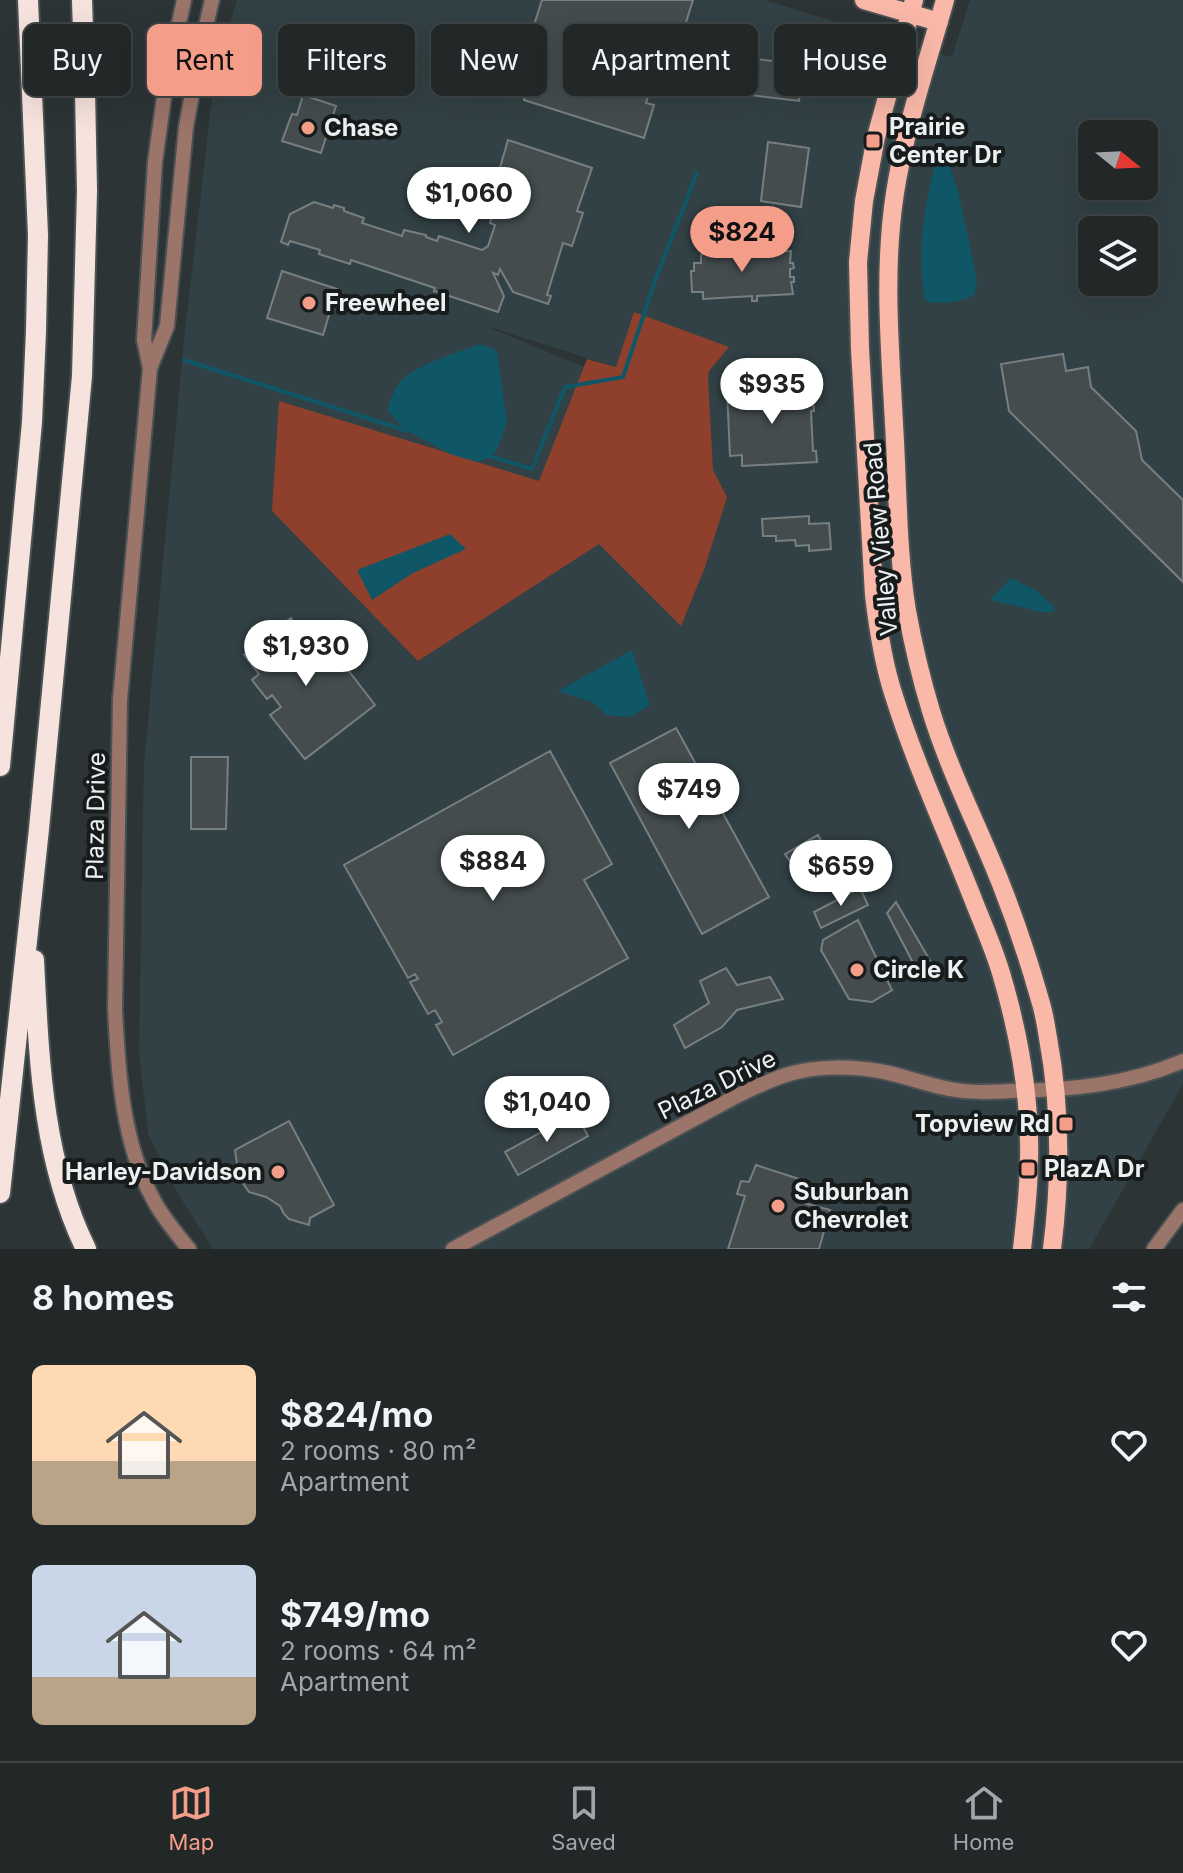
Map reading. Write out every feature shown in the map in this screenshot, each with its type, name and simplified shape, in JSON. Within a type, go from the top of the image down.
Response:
[{"type":"highway","points":[[0,766],[35,361],[38,235],[31,40],[26,0]]},
{"type":"highway","points":[[0,1193],[39,829],[82,376],[87,191],[82,0]]},
{"type":"highway","points":[[39,829],[34,950],[39,1061],[47,1124],[62,1188],[86,1249]]},
{"type":"main road","points":[[864,0],[912,7],[939,22]]},
{"type":"main road","name":"Valley View Road","points":[[945,0],[898,178],[888,257],[889,349],[901,551],[907,608],[931,712],[947,758],[1002,887],[1041,1002],[1055,1090],[1059,1158],[1052,1249]]},
{"type":"main road","name":"Valley View Road","points":[[912,7],[876,137],[864,201],[858,262],[874,595],[879,635],[893,694],[1001,972],[1012,1020],[1026,1091],[1029,1141],[1028,1196],[1022,1249]]},
{"type":"street","name":"Plaza Drive","points":[[150,368],[144,340],[153,185],[166,83],[184,0]]},
{"type":"street","name":"Plaza Drive","points":[[189,1249],[152,1198],[133,1148],[117,1057],[120,700],[150,368],[167,326],[186,127],[212,0]]},
{"type":"street","name":"Plaza Drive","points":[[453,1249],[733,1098],[792,1073],[822,1069],[869,1070],[950,1089],[984,1093],[1092,1086],[1134,1078],[1183,1061]]},
{"type":"street","points":[[1154,1249],[1183,1210]]},
{"type":"shaded area","points":[[237,0],[764,0],[843,24],[774,24],[774,96],[916,96],[916,46],[952,57],[970,0],[1183,0],[1183,1084],[1089,1249],[213,1249],[178,1194],[148,1134],[139,1051],[144,762],[184,340],[212,96],[262,96],[262,24],[230,24]],"holes":[[[483,325],[616,367],[613,379]]]},
{"type":"shaded area","points":[[634,312],[729,347],[709,371],[708,379],[713,470],[727,497],[705,567],[681,626],[599,544],[418,661],[272,511],[279,401],[539,481],[587,359],[616,367]]},
{"type":"water","points":[[938,153],[947,159],[958,191],[977,280],[975,294],[944,303],[925,301],[921,264],[926,208]]},
{"type":"water","points":[[480,344],[497,353],[507,422],[497,450],[492,456],[477,462],[450,454],[404,429],[387,410],[399,384],[411,372]]},
{"type":"water","points":[[450,534],[466,549],[413,573],[372,600],[357,570]]},
{"type":"water","points":[[1011,578],[1037,591],[1053,606],[1053,612],[990,600]]},
{"type":"water","points":[[632,650],[650,705],[631,717],[607,715],[592,702],[558,691]]},
{"type":"building","points":[[542,0],[693,0],[685,24],[563,24],[563,96],[648,96],[646,103],[654,105],[644,138],[524,100],[525,96],[547,96],[547,24],[534,24]]},
{"type":"building","points":[[758,59],[774,61],[774,96],[800,96],[799,101],[758,96]]},
{"type":"building","name":"Chase","points":[[303,96],[336,106],[321,153],[282,141],[292,114],[297,115]]},
{"type":"building","points":[[508,140],[592,168],[577,211],[583,213],[572,246],[563,243],[547,295],[551,296],[548,304],[513,292],[500,269],[498,275],[493,273],[504,296],[498,312],[351,260],[350,264],[319,254],[320,250],[290,241],[288,245],[281,242],[290,214],[314,202],[344,208],[344,211],[364,218],[362,223],[402,236],[404,230],[437,241],[439,236],[482,250],[488,246],[495,225],[490,223],[500,190],[494,188]]},
{"type":"building","points":[[768,142],[809,148],[801,207],[761,201]]},
{"type":"building","points":[[725,245],[726,254],[750,253],[750,248],[756,248],[756,253],[791,251],[793,294],[757,296],[757,301],[752,301],[752,296],[703,299],[703,292],[692,292],[691,271],[694,271],[694,263],[701,263],[703,246]]},
{"type":"building","name":"Freewheel","points":[[282,271],[337,289],[335,296],[346,300],[343,309],[332,305],[323,335],[267,318]]},
{"type":"building","points":[[1063,354],[1066,371],[1088,367],[1091,387],[1136,431],[1142,460],[1183,500],[1183,582],[1009,411],[1001,364]]},
{"type":"building","points":[[797,385],[812,387],[813,451],[816,451],[817,462],[742,466],[742,455],[730,456],[727,391],[797,388]]},
{"type":"building","points":[[809,516],[809,524],[829,523],[831,549],[809,551],[809,545],[796,546],[795,540],[776,541],[776,536],[763,536],[762,519]]},
{"type":"building","points":[[291,618],[310,643],[319,636],[335,658],[331,661],[338,671],[345,666],[375,705],[305,759],[270,715],[281,707],[272,695],[267,699],[252,680],[259,674],[244,655]]},
{"type":"building","points":[[676,728],[769,897],[702,934],[610,763]]},
{"type":"building","points":[[550,751],[612,864],[584,880],[628,958],[453,1055],[436,1025],[442,1022],[435,1010],[428,1014],[410,982],[418,979],[415,974],[408,978],[344,865]]},
{"type":"building","points":[[191,757],[228,757],[226,829],[191,829]]},
{"type":"building","points":[[818,835],[833,863],[802,879],[785,854]]},
{"type":"building","points":[[860,888],[868,905],[821,928],[814,912]]},
{"type":"building","name":"Circle K","points":[[896,902],[932,964],[920,976],[887,913]]},
{"type":"building","name":"Circle K","points":[[858,920],[892,990],[872,1002],[849,999],[821,950],[823,940]]},
{"type":"building","points":[[726,968],[737,985],[770,977],[783,999],[737,1010],[722,1027],[685,1048],[674,1025],[709,1003],[700,981]]},
{"type":"building","points":[[576,1113],[588,1136],[518,1175],[505,1152]]},
{"type":"building","name":"Harley-Davidson","points":[[289,1121],[334,1205],[310,1218],[309,1225],[289,1219],[280,1206],[266,1197],[249,1192],[240,1179],[237,1165],[235,1150]]},
{"type":"building","name":"Suburban Chevrolet","points":[[756,1165],[802,1180],[796,1201],[830,1210],[819,1249],[728,1249],[745,1196],[737,1194],[741,1181],[749,1182]]},
{"type":"waterway","points":[[486,455],[532,469],[565,387],[623,377],[656,278],[697,173]]},
{"type":"waterway","points":[[184,360],[408,431]]},
{"type":"place","name":"Chase","points":[[308,128]]},
{"type":"place","name":"Prairie Center Dr","points":[[873,141]]},
{"type":"place","name":"Freewheel","points":[[309,303]]},
{"type":"place","name":"Circle K","points":[[857,970]]},
{"type":"place","name":"Topview Rd","points":[[1066,1124]]},
{"type":"place","name":"PlazA Dr","points":[[1028,1169]]},
{"type":"place","name":"Harley-Davidson","points":[[278,1172]]},
{"type":"place","name":"Suburban Chevrolet","points":[[778,1206]]}]
